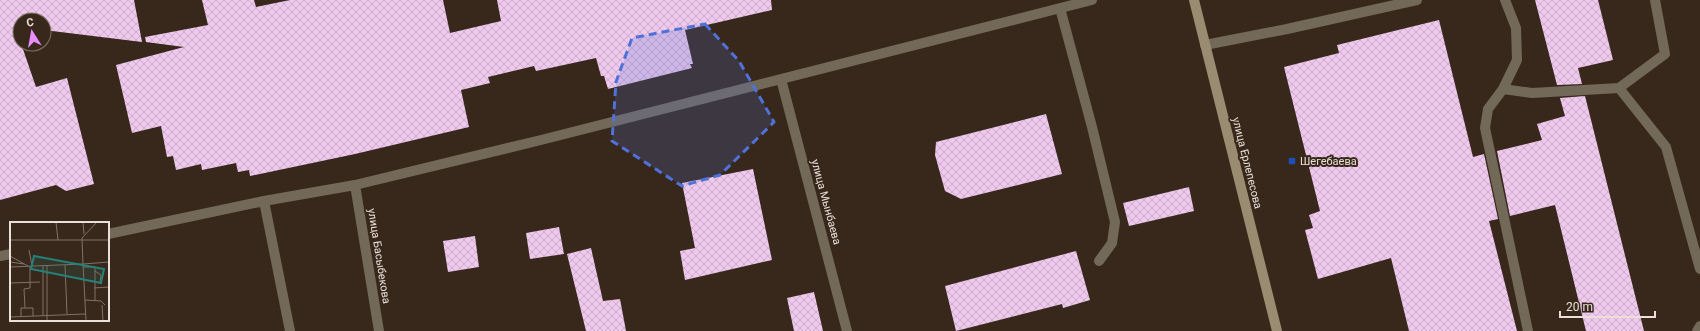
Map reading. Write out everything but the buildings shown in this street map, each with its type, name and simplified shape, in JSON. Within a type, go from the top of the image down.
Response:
[{"type":"main road","name":"улица Ерлепесова","points":[[1194,0],[1277,331]]},
{"type":"street","points":[[109,234],[264,201],[355,185],[549,138],[1092,0]]},
{"type":"street","points":[[1205,45],[1287,29],[1417,0]]},
{"type":"street","points":[[1505,0],[1516,28],[1517,60],[1503,89],[1488,109],[1485,128],[1528,331]]},
{"type":"street","points":[[1503,89],[1532,93],[1619,88],[1665,54],[1655,0]]},
{"type":"street","points":[[1060,8],[1092,127],[1114,222],[1112,243],[1099,261]]},
{"type":"street","name":"улица Мынбаева","points":[[781,79],[848,331]]},
{"type":"street","points":[[1619,88],[1666,147],[1700,269]]},
{"type":"street","name":"улица Басыбекова","points":[[355,185],[379,331]]},
{"type":"street","points":[[264,201],[290,331]]},
{"type":"street","points":[[0,256],[10,254]]},
{"type":"street","points":[[1697,331],[1700,326]]},
{"type":"highlighted area","points":[[705,24],[739,61],[774,122],[720,175],[682,186],[612,141],[616,82],[632,38]]},
{"type":"place","name":"Шегебаева","points":[[1292,161]]}]
